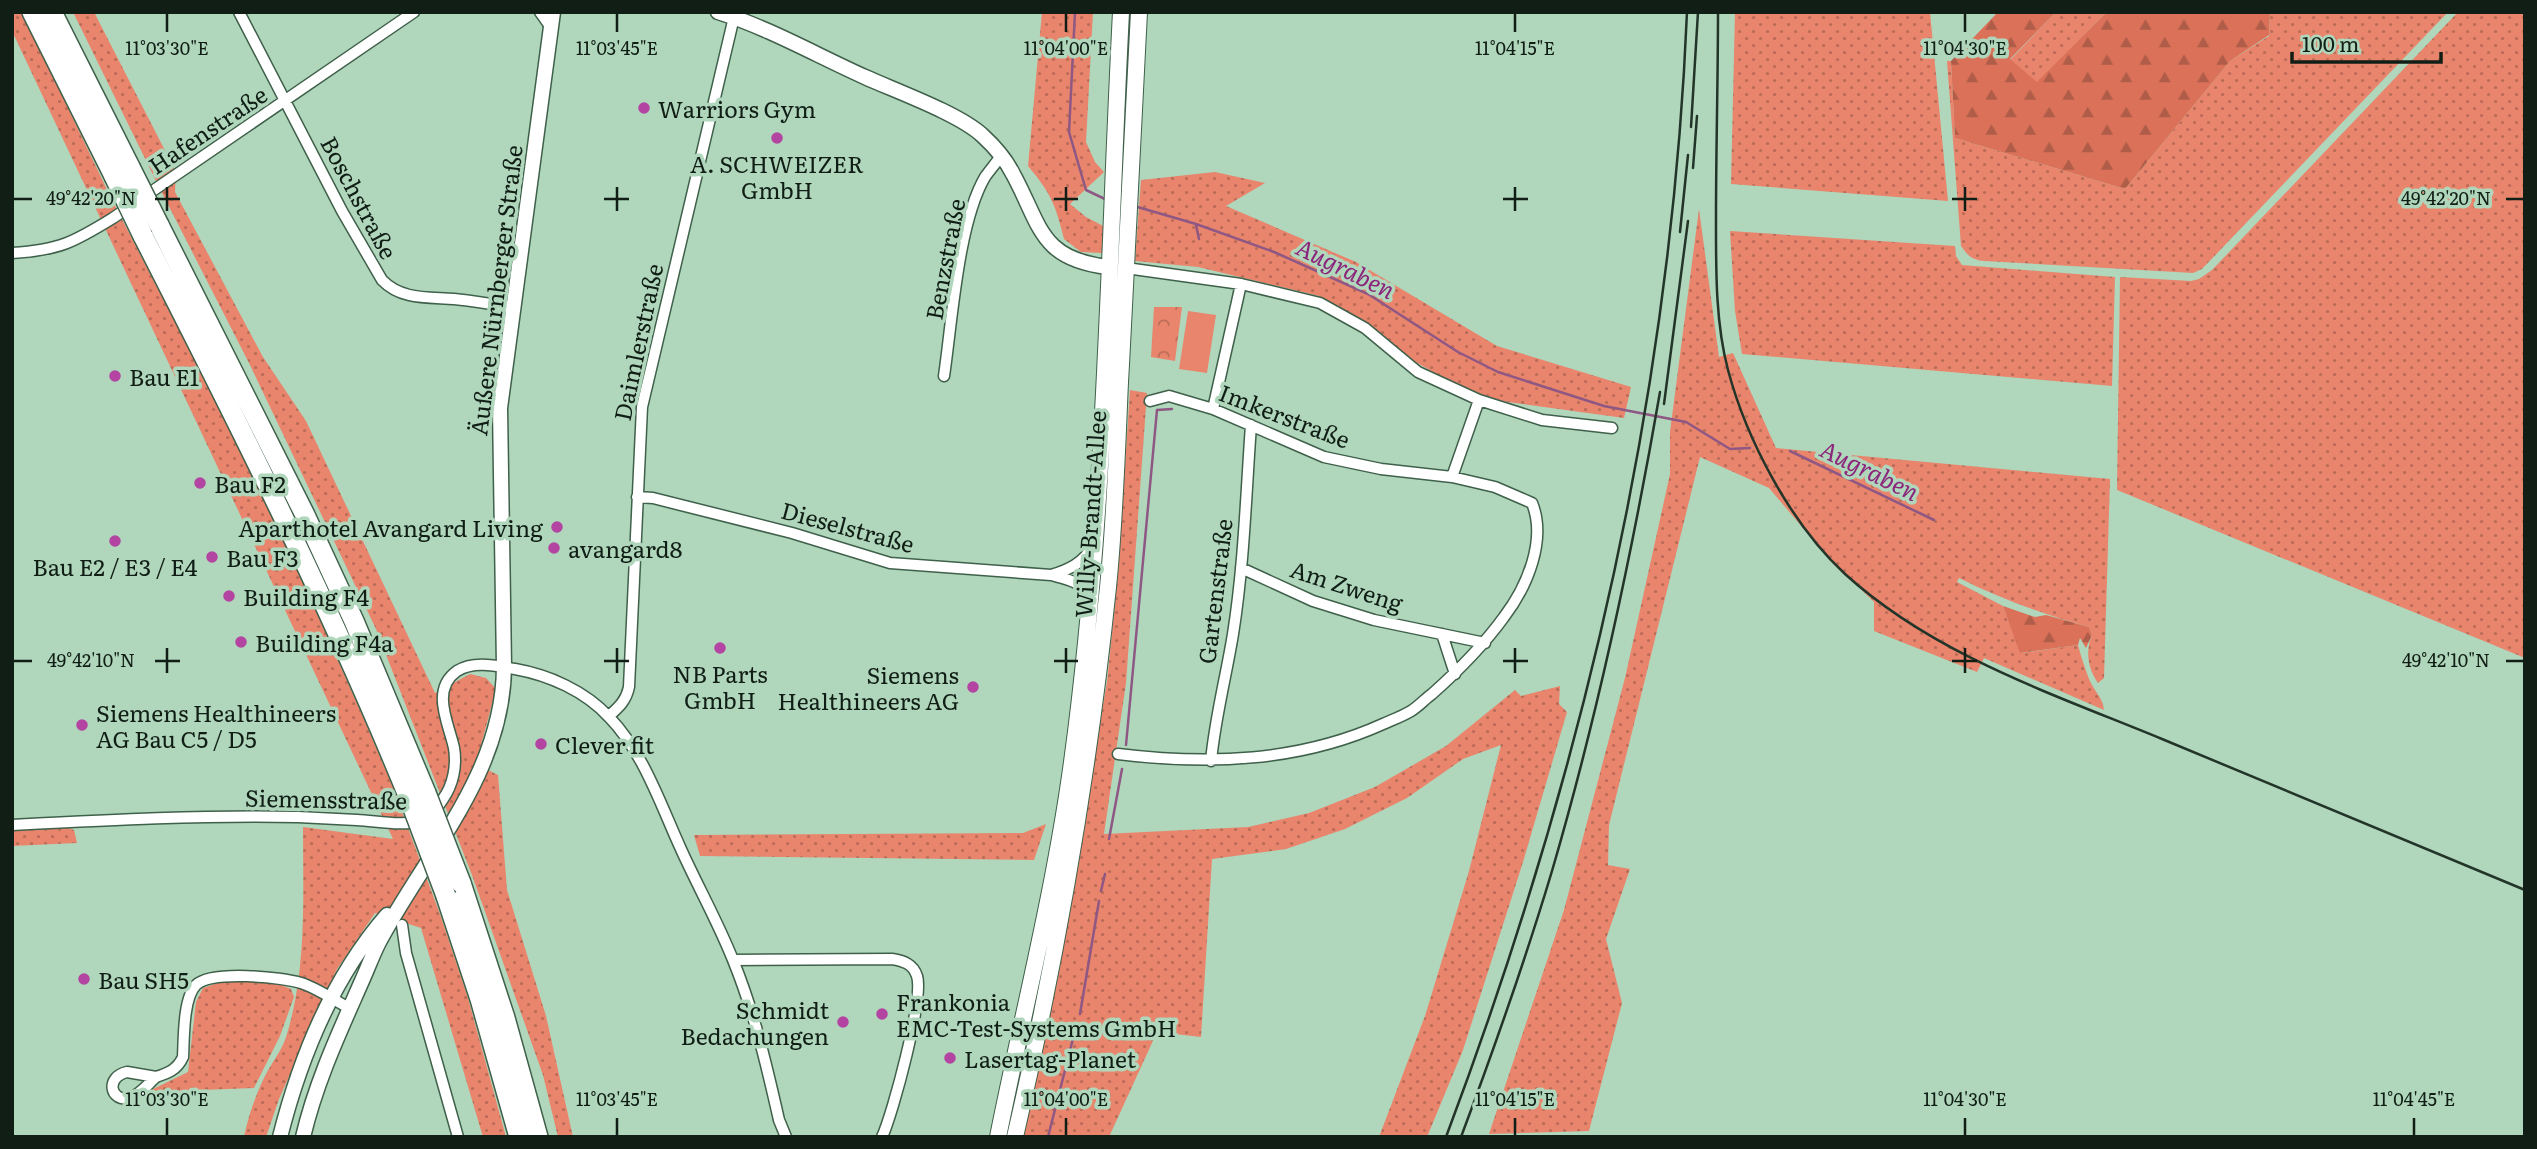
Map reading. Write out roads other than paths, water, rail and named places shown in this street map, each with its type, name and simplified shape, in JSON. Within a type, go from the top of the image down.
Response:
[{"type":"highway","points":[[32,12],[122,172],[305,515],[354,621],[418,798],[519,1137]]},
{"type":"highway","points":[[52,12],[90,88],[122,172]]},
{"type":"highway","points":[[418,798],[461,883],[512,1042],[538,1137]]},
{"type":"main road","name":"Äußere Nürnberger Straße","points":[[303,1137],[328,1058],[377,945],[452,825],[478,775],[500,717],[505,667],[499,418],[553,12]]},
{"type":"main road","points":[[718,12],[783,37],[955,118],[981,134],[1015,177],[1035,223],[1047,240],[1072,259],[1087,264],[1126,268]]},
{"type":"main road","name":"Willy-Brandt-Allee","points":[[998,1137],[1057,857],[1073,750],[1093,546],[1121,12]]},
{"type":"main road","name":"Willy-Brandt-Allee","points":[[1015,1137],[1066,894],[1109,584],[1139,12]]},
{"type":"main road","name":"Äußere Nürnberger Straße","points":[[280,1137],[288,1104],[331,999],[376,928],[411,887]]},
{"type":"street","name":"Boschstraße","points":[[239,12],[376,272],[388,287],[413,297],[513,307]]},
{"type":"street","name":"Hafenstraße","points":[[12,253],[55,248],[74,242],[414,12]]},
{"type":"street","points":[[540,12],[552,29]]},
{"type":"street","name":"Daimlerstraße","points":[[608,716],[621,706],[629,687],[639,433],[643,399],[734,17]]},
{"type":"street","name":"Benzstraße","points":[[944,376],[961,255],[973,206],[985,178],[1001,156]]},
{"type":"street","points":[[1126,268],[1241,284],[1320,303],[1365,328],[1418,372],[1479,400],[1542,420],[1612,428]]},
{"type":"street","points":[[1213,409],[1241,284]]},
{"type":"street","name":"Imkerstraße","points":[[1118,754],[1211,761],[1268,757],[1352,738],[1412,710],[1455,674],[1485,643],[1512,607],[1525,583],[1535,553],[1537,515],[1532,503],[1495,487],[1452,477],[1381,469],[1324,457],[1213,409],[1169,396],[1150,401]]},
{"type":"street","points":[[1452,477],[1479,400]]},
{"type":"street","name":"Gartenstraße","points":[[1211,761],[1214,729],[1233,634],[1241,568],[1251,425]]},
{"type":"street","name":"Dieselstraße","points":[[637,497],[653,498],[755,523],[890,563],[1051,575],[1085,587],[1089,596]]},
{"type":"street","name":"Dieselstraße","points":[[1051,575],[1078,564],[1093,546]]},
{"type":"street","name":"Am Zweng","points":[[1241,568],[1313,601],[1374,620],[1485,643]]},
{"type":"street","points":[[1442,634],[1455,674]]},
{"type":"street","name":"Siemensstraße","points":[[12,825],[210,816],[404,823],[424,820],[438,808],[447,794],[454,772],[454,750],[442,702],[447,682],[459,670],[468,666],[477,664],[505,667]]},
{"type":"street","points":[[505,667],[546,677],[572,689],[608,716],[626,740],[652,784],[733,960],[749,1007],[779,1121],[786,1137]]},
{"type":"street","points":[[402,925],[406,953],[458,1137]]},
{"type":"street","points":[[733,960],[892,959],[905,961],[913,967],[919,987],[895,1103],[882,1137]]},
{"type":"street","points":[[156,1077],[179,1066],[183,1057],[188,997],[204,979],[247,975],[302,984],[349,1008]]},
{"type":"waterway","name":"Augraben","points":[[1075,12],[1069,132],[1086,190],[1107,200]]},
{"type":"waterway","name":"Augraben","points":[[1134,206],[1196,224],[1274,252],[1368,294],[1458,352],[1498,372],[1604,406],[1686,422],[1730,449],[1750,448]]},
{"type":"waterway","points":[[1196,225],[1199,239]]},
{"type":"waterway","points":[[1126,745],[1157,410],[1172,409]]},
{"type":"waterway","name":"Augraben","points":[[1790,451],[1934,520]]},
{"type":"waterway","points":[[1109,839],[1122,769]]},
{"type":"waterway","points":[[1101,891],[1105,874]]},
{"type":"waterway","points":[[1080,1014],[1099,901]]},
{"type":"waterway","points":[[1048,1137],[1076,1027]]},
{"type":"railway","points":[[1446,1137],[1495,1001],[1539,863],[1578,724],[1612,584],[1640,443],[1662,300],[1678,157],[1687,12]]},
{"type":"railway","points":[[1691,127],[1698,12]]},
{"type":"railway","points":[[1718,12],[1716,274],[1724,351],[1736,397],[1759,453],[1789,506],[1825,554],[1845,574],[1917,628],[1996,670],[2525,890]]},
{"type":"railway","points":[[1693,168],[1697,116]]},
{"type":"railway","points":[[1680,232],[1688,155]]},
{"type":"railway","points":[[1664,404],[1688,221]]},
{"type":"railway","points":[[1461,1137],[1520,972],[1569,812],[1613,633],[1660,392]]},
{"type":"place","name":"Warriors Gym","points":[[644,108]]},
{"type":"place","name":"A. SCHWEIZER GmbH","points":[[777,138]]},
{"type":"place","name":"Bau E1","points":[[115,376]]},
{"type":"place","name":"Bau F2","points":[[200,483]]},
{"type":"place","name":"Aparthotel Avangard Living","points":[[557,527]]},
{"type":"place","name":"Bau E2 / E3 / E4","points":[[115,541]]},
{"type":"place","name":"avangard8","points":[[554,548]]},
{"type":"place","name":"Bau F3","points":[[212,557]]},
{"type":"place","name":"Building F4","points":[[229,596]]},
{"type":"place","name":"Building F4a","points":[[241,642]]},
{"type":"place","name":"NB Parts GmbH","points":[[720,648]]},
{"type":"place","name":"Siemens Healthineers AG","points":[[973,687]]},
{"type":"place","name":"Siemens Healthineers AG Bau C5 / D5","points":[[82,725]]},
{"type":"place","name":"Clever fit","points":[[541,744]]},
{"type":"place","name":"Bau SH5","points":[[84,979]]},
{"type":"place","name":"Frankonia EMC-Test-Systems GmbH","points":[[882,1014]]},
{"type":"place","name":"Schmidt Bedachungen","points":[[843,1022]]},
{"type":"place","name":"Lasertag-Planet","points":[[950,1058]]}]
